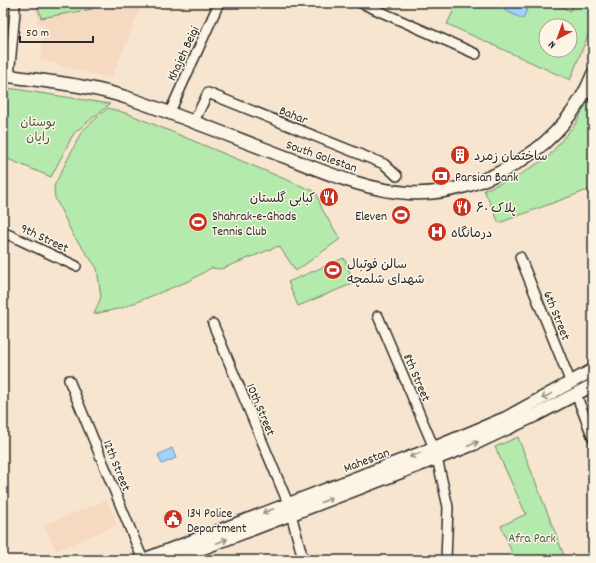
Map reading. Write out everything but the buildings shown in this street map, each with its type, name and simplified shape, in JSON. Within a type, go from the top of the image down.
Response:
[{"type":"street","points":[[6,77],[15,3]]},
{"type":"street","name":"Khajeh Beigi","points":[[169,114],[219,3]]},
{"type":"street","points":[[360,3],[476,54]]},
{"type":"street","name":"South Golestan","points":[[6,77],[89,89],[126,98],[321,170],[379,189],[411,193],[463,187],[499,174],[528,156],[544,143],[580,102],[593,74]]},
{"type":"street","name":"Bahar","points":[[193,122],[208,93],[384,164],[397,176]]},
{"type":"street","name":"9th Street","points":[[3,232],[76,266]]},
{"type":"street","name":"6th Street","points":[[520,257],[593,438]]},
{"type":"street","name":"8th Street","points":[[378,316],[436,453]]},
{"type":"street","name":"10th Street","points":[[213,324],[289,509],[303,560]]},
{"type":"street","name":"Mahestan","points":[[143,560],[289,509],[436,453],[506,418],[573,389],[593,370]]},
{"type":"street","name":"12th Street","points":[[69,380],[143,560]]},
{"type":"street","points":[[573,389],[593,385]]},
{"type":"street","points":[[436,453],[448,507],[446,560]]},
{"type":"street","points":[[172,560],[289,509]]},
{"type":"shaded area","points":[[34,3],[143,3],[111,79],[40,60],[45,25],[38,23]]},
{"type":"shaded area","points":[[107,500],[117,525],[56,551],[44,525]]},
{"type":"green space","points":[[37,3],[90,3],[92,9],[41,18]]},
{"type":"green space","points":[[457,3],[555,3],[570,11],[575,3],[593,3],[592,25],[570,80],[447,24]]},
{"type":"green space","name":"بوستان رایان","points":[[3,88],[110,104],[74,133],[51,177],[3,157]]},
{"type":"green space","points":[[593,91],[593,188],[499,223],[484,190],[518,176],[548,157],[576,123]]},
{"type":"green space","name":"Shahrak-e-Ghods Tennis Club","points":[[108,108],[129,114],[316,192],[322,209],[340,239],[296,271],[279,246],[221,269],[211,268],[191,280],[122,308],[94,314],[101,297],[97,268],[73,235],[55,198],[54,186],[82,131]]},
{"type":"green space","name":"سالن فوتبال شهدای شلمچه","points":[[344,258],[354,283],[298,306],[288,282]]},
{"type":"green space","name":"Afra Park","points":[[518,437],[565,558],[563,560],[515,560],[501,526],[526,514],[495,447]]},
{"type":"water","points":[[505,3],[520,3],[528,7],[523,19],[502,9]]},
{"type":"water","points":[[172,448],[176,458],[162,464],[158,455]]},
{"type":"place","name":"ساختمان زمرد","points":[[460,155]]},
{"type":"place","name":"Parsian Bank","points":[[441,176]]},
{"type":"place","name":"کبابی گلستان","points":[[329,197]]},
{"type":"place","name":"پلاک ۶۰","points":[[462,207]]},
{"type":"place","name":"Eleven","points":[[401,215]]},
{"type":"place","name":"Shahrak-e-Ghods Tennis Club","points":[[198,222]]},
{"type":"place","name":"درمانگاه","points":[[437,232]]},
{"type":"place","name":"سالن فوتبال شهدای شلمچه","points":[[333,270]]},
{"type":"place","name":"134 Police Department","points":[[173,519]]}]
